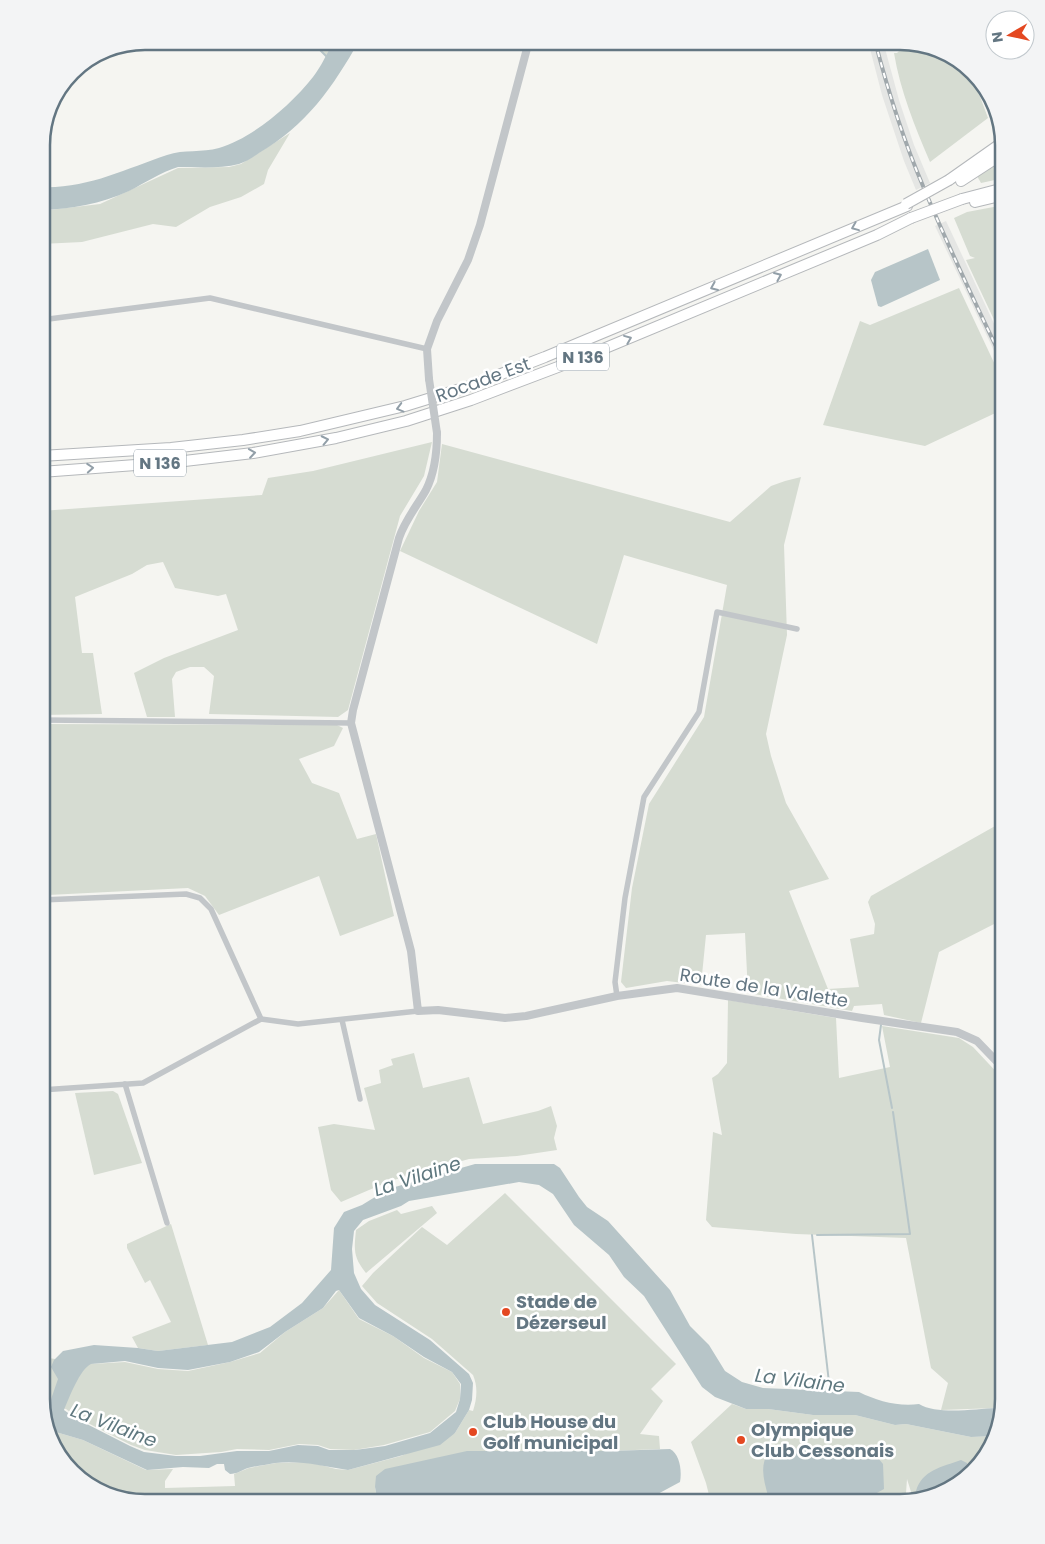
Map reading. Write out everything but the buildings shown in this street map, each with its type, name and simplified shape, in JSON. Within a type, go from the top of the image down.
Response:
[{"type":"highway","name":"N 136","points":[[950,183],[995,148]]},
{"type":"highway","name":"N 136","points":[[950,183],[995,158]]},
{"type":"highway","name":"Rocade Est","points":[[50,455],[171,448],[274,436],[413,404],[470,386],[546,357],[904,206],[950,183]]},
{"type":"highway","name":"N 136","points":[[964,202],[995,191]]},
{"type":"highway","name":"N 136","points":[[964,202],[995,197]]},
{"type":"highway","name":"Rocade Est","points":[[50,471],[167,463],[244,454],[336,438],[406,421],[478,397],[579,359],[912,221],[964,202]]},
{"type":"street","points":[[50,1089],[143,1083],[260,1019],[298,1024],[418,1011],[411,951],[351,723],[399,538],[404,524],[426,490],[434,470],[437,452],[437,433],[429,379],[427,348],[468,260],[480,225],[526,50]]},
{"type":"street","points":[[50,319],[210,298],[427,348]]},
{"type":"street","points":[[617,996],[615,982],[625,898],[644,797],[699,712],[717,612],[797,629]]},
{"type":"street","points":[[50,720],[351,723]]},
{"type":"street","points":[[50,900],[186,894],[200,898],[211,909],[260,1019]]},
{"type":"street","name":"Route de la Valette","points":[[418,1011],[438,1010],[505,1018],[526,1016],[617,996],[677,988],[868,1019],[945,1029],[977,1041],[995,1060]]},
{"type":"street","points":[[342,1020],[360,1099]]},
{"type":"street","points":[[125,1084],[168,1223]]},
{"type":"shaded area","points":[[320,50],[329,50],[326,56]]},
{"type":"shaded area","points":[[329,50],[354,50],[328,90],[304,118],[291,131],[249,159],[239,164],[224,167],[178,167],[108,199],[75,207],[50,209],[50,187],[74,185],[105,177],[180,152],[219,148],[245,137],[283,109],[304,88],[319,69]]},
{"type":"shaded area","points":[[870,50],[885,50],[914,145],[930,183],[916,190],[904,161],[882,95]]},
{"type":"shaded area","points":[[900,50],[907,50],[925,53],[937,57],[958,70],[978,91],[988,118],[930,162],[904,95],[894,53]]},
{"type":"shaded area","points":[[290,133],[268,170],[264,184],[241,197],[210,207],[176,227],[153,224],[82,242],[50,244],[50,210],[100,204],[178,168],[229,167],[241,164]]},
{"type":"shaded area","points":[[995,164],[995,180],[981,183],[977,176]]},
{"type":"shaded area","points":[[995,207],[995,322],[966,260],[975,258],[970,256],[954,218],[967,212]]},
{"type":"shaded area","points":[[946,221],[995,326],[995,353],[935,226]]},
{"type":"shaded area","points":[[928,249],[940,280],[881,307],[878,306],[871,280],[875,272]]},
{"type":"shaded area","points":[[959,288],[995,365],[995,413],[925,446],[823,425],[860,321],[870,325]]},
{"type":"shaded area","points":[[432,442],[424,476],[400,516],[348,710],[338,717],[209,714],[214,676],[204,667],[190,667],[176,672],[172,679],[175,717],[147,717],[134,673],[164,658],[238,630],[226,594],[218,596],[175,588],[163,562],[147,565],[132,574],[75,597],[82,653],[93,653],[102,714],[50,715],[50,510],[262,495],[268,478],[313,471]]},
{"type":"shaded area","points":[[442,444],[730,522],[771,486],[801,477],[784,545],[787,635],[766,734],[786,803],[829,879],[789,891],[828,989],[859,987],[850,939],[874,934],[875,924],[868,902],[871,896],[995,826],[995,924],[939,952],[921,1023],[884,1015],[882,1004],[854,1006],[852,1011],[748,993],[745,933],[706,935],[701,985],[667,981],[626,988],[621,982],[632,888],[649,804],[704,717],[727,585],[624,555],[597,644],[400,551],[419,511],[437,482]]},
{"type":"shaded area","points":[[50,724],[337,725],[343,728],[334,746],[299,759],[312,783],[339,793],[357,839],[376,834],[394,916],[340,936],[319,876],[219,915],[205,896],[188,888],[50,895]]},
{"type":"shaded area","points":[[728,1000],[836,1018],[839,1078],[890,1067],[882,1026],[959,1038],[973,1047],[995,1070],[994,1408],[941,1410],[948,1383],[931,1368],[906,1238],[796,1234],[712,1227],[706,1220],[713,1132],[722,1135],[712,1078],[727,1063]]},
{"type":"shaded area","points":[[414,1053],[423,1088],[469,1077],[483,1124],[538,1111],[551,1106],[557,1126],[554,1138],[557,1150],[517,1156],[469,1159],[390,1181],[341,1202],[331,1190],[318,1127],[334,1124],[375,1130],[364,1088],[381,1083],[379,1070],[393,1065],[391,1059]]},
{"type":"shaded area","points":[[113,1091],[118,1094],[142,1163],[94,1175],[75,1093]]},
{"type":"shaded area","name":"La Vilaine","points":[[475,1164],[554,1164],[560,1168],[587,1207],[608,1221],[670,1290],[690,1326],[709,1345],[725,1371],[742,1382],[763,1388],[859,1392],[888,1402],[904,1405],[919,1404],[936,1409],[994,1408],[988,1436],[971,1437],[906,1424],[895,1425],[855,1415],[813,1415],[768,1409],[746,1409],[715,1397],[702,1387],[644,1296],[624,1277],[609,1255],[574,1225],[553,1194],[539,1185],[519,1182],[409,1201],[401,1206],[363,1220],[354,1231],[352,1249],[354,1273],[361,1289],[375,1305],[430,1340],[469,1374],[473,1383],[472,1400],[469,1410],[455,1433],[440,1445],[348,1470],[284,1462],[251,1467],[230,1474],[225,1470],[224,1464],[217,1464],[209,1468],[183,1467],[147,1470],[83,1440],[56,1432],[50,1402],[58,1379],[51,1367],[54,1360],[63,1351],[94,1345],[158,1351],[232,1342],[270,1327],[302,1303],[331,1270],[334,1228],[344,1212],[362,1205],[388,1189]],"holes":[[[339,1290],[359,1318],[393,1336],[424,1357],[452,1372],[461,1384],[460,1399],[456,1412],[430,1433],[385,1446],[355,1450],[329,1450],[318,1446],[298,1445],[269,1451],[237,1451],[200,1456],[176,1456],[144,1452],[75,1418],[64,1410],[79,1378],[91,1364],[125,1361],[158,1368],[188,1370],[230,1362],[259,1352],[285,1332],[323,1308],[336,1291]]]},
{"type":"shaded area","name":"Stade de Dézerseul","points":[[505,1193],[676,1364],[651,1389],[663,1401],[640,1434],[659,1436],[660,1449],[610,1451],[375,1487],[376,1494],[138,1494],[114,1489],[87,1474],[70,1457],[57,1436],[56,1432],[83,1440],[146,1470],[173,1469],[165,1481],[165,1488],[235,1486],[234,1474],[249,1468],[276,1463],[309,1462],[348,1470],[401,1456],[455,1433],[469,1410],[473,1411],[476,1384],[473,1375],[432,1339],[377,1303],[362,1286],[373,1273],[422,1227],[447,1245]]},
{"type":"shaded area","points":[[432,1206],[437,1213],[366,1273],[355,1253],[356,1230],[369,1221],[397,1210],[401,1214]]},
{"type":"shaded area","points":[[171,1224],[208,1345],[158,1351],[138,1348],[132,1337],[171,1322],[150,1280],[145,1283],[127,1248],[127,1244]]},
{"type":"shaded area","points":[[339,1290],[359,1319],[393,1336],[424,1358],[452,1372],[460,1384],[460,1399],[455,1411],[430,1432],[384,1445],[354,1450],[330,1449],[318,1445],[299,1444],[269,1450],[237,1449],[176,1455],[145,1450],[131,1445],[76,1417],[66,1409],[50,1406],[50,1358],[91,1364],[125,1362],[158,1369],[188,1371],[260,1353],[285,1332],[323,1308]]},
{"type":"shaded area","points":[[732,1404],[746,1409],[768,1409],[813,1415],[855,1415],[895,1425],[906,1424],[971,1437],[988,1436],[968,1465],[967,1463],[925,1491],[911,1493],[907,1479],[906,1494],[900,1494],[709,1494],[691,1442]]},
{"type":"shaded area","points":[[784,1447],[846,1456],[878,1458],[883,1464],[884,1489],[875,1494],[768,1494],[763,1468],[769,1451]]},
{"type":"shaded area","points":[[670,1449],[680,1463],[680,1482],[658,1494],[376,1494],[375,1487],[376,1476],[385,1469],[467,1451]]},
{"type":"shaded area","points":[[961,1460],[968,1465],[958,1474],[937,1487],[917,1492],[916,1491],[923,1478],[940,1467]]},
{"type":"waterway","points":[[320,50],[327,57]]},
{"type":"waterway","points":[[881,1025],[879,1040],[892,1108]]},
{"type":"waterway","points":[[817,1235],[910,1234],[893,1112]]},
{"type":"waterway","points":[[812,1235],[830,1391]]},
{"type":"railway","points":[[877,50],[896,115],[909,151],[952,253],[995,344]]},
{"type":"place","name":"Stade de Dézerseul","points":[[506,1312]]},
{"type":"place","name":"Club House du Golf municipal","points":[[473,1432]]},
{"type":"place","name":"Olympique Club Cessonais","points":[[741,1440]]}]
